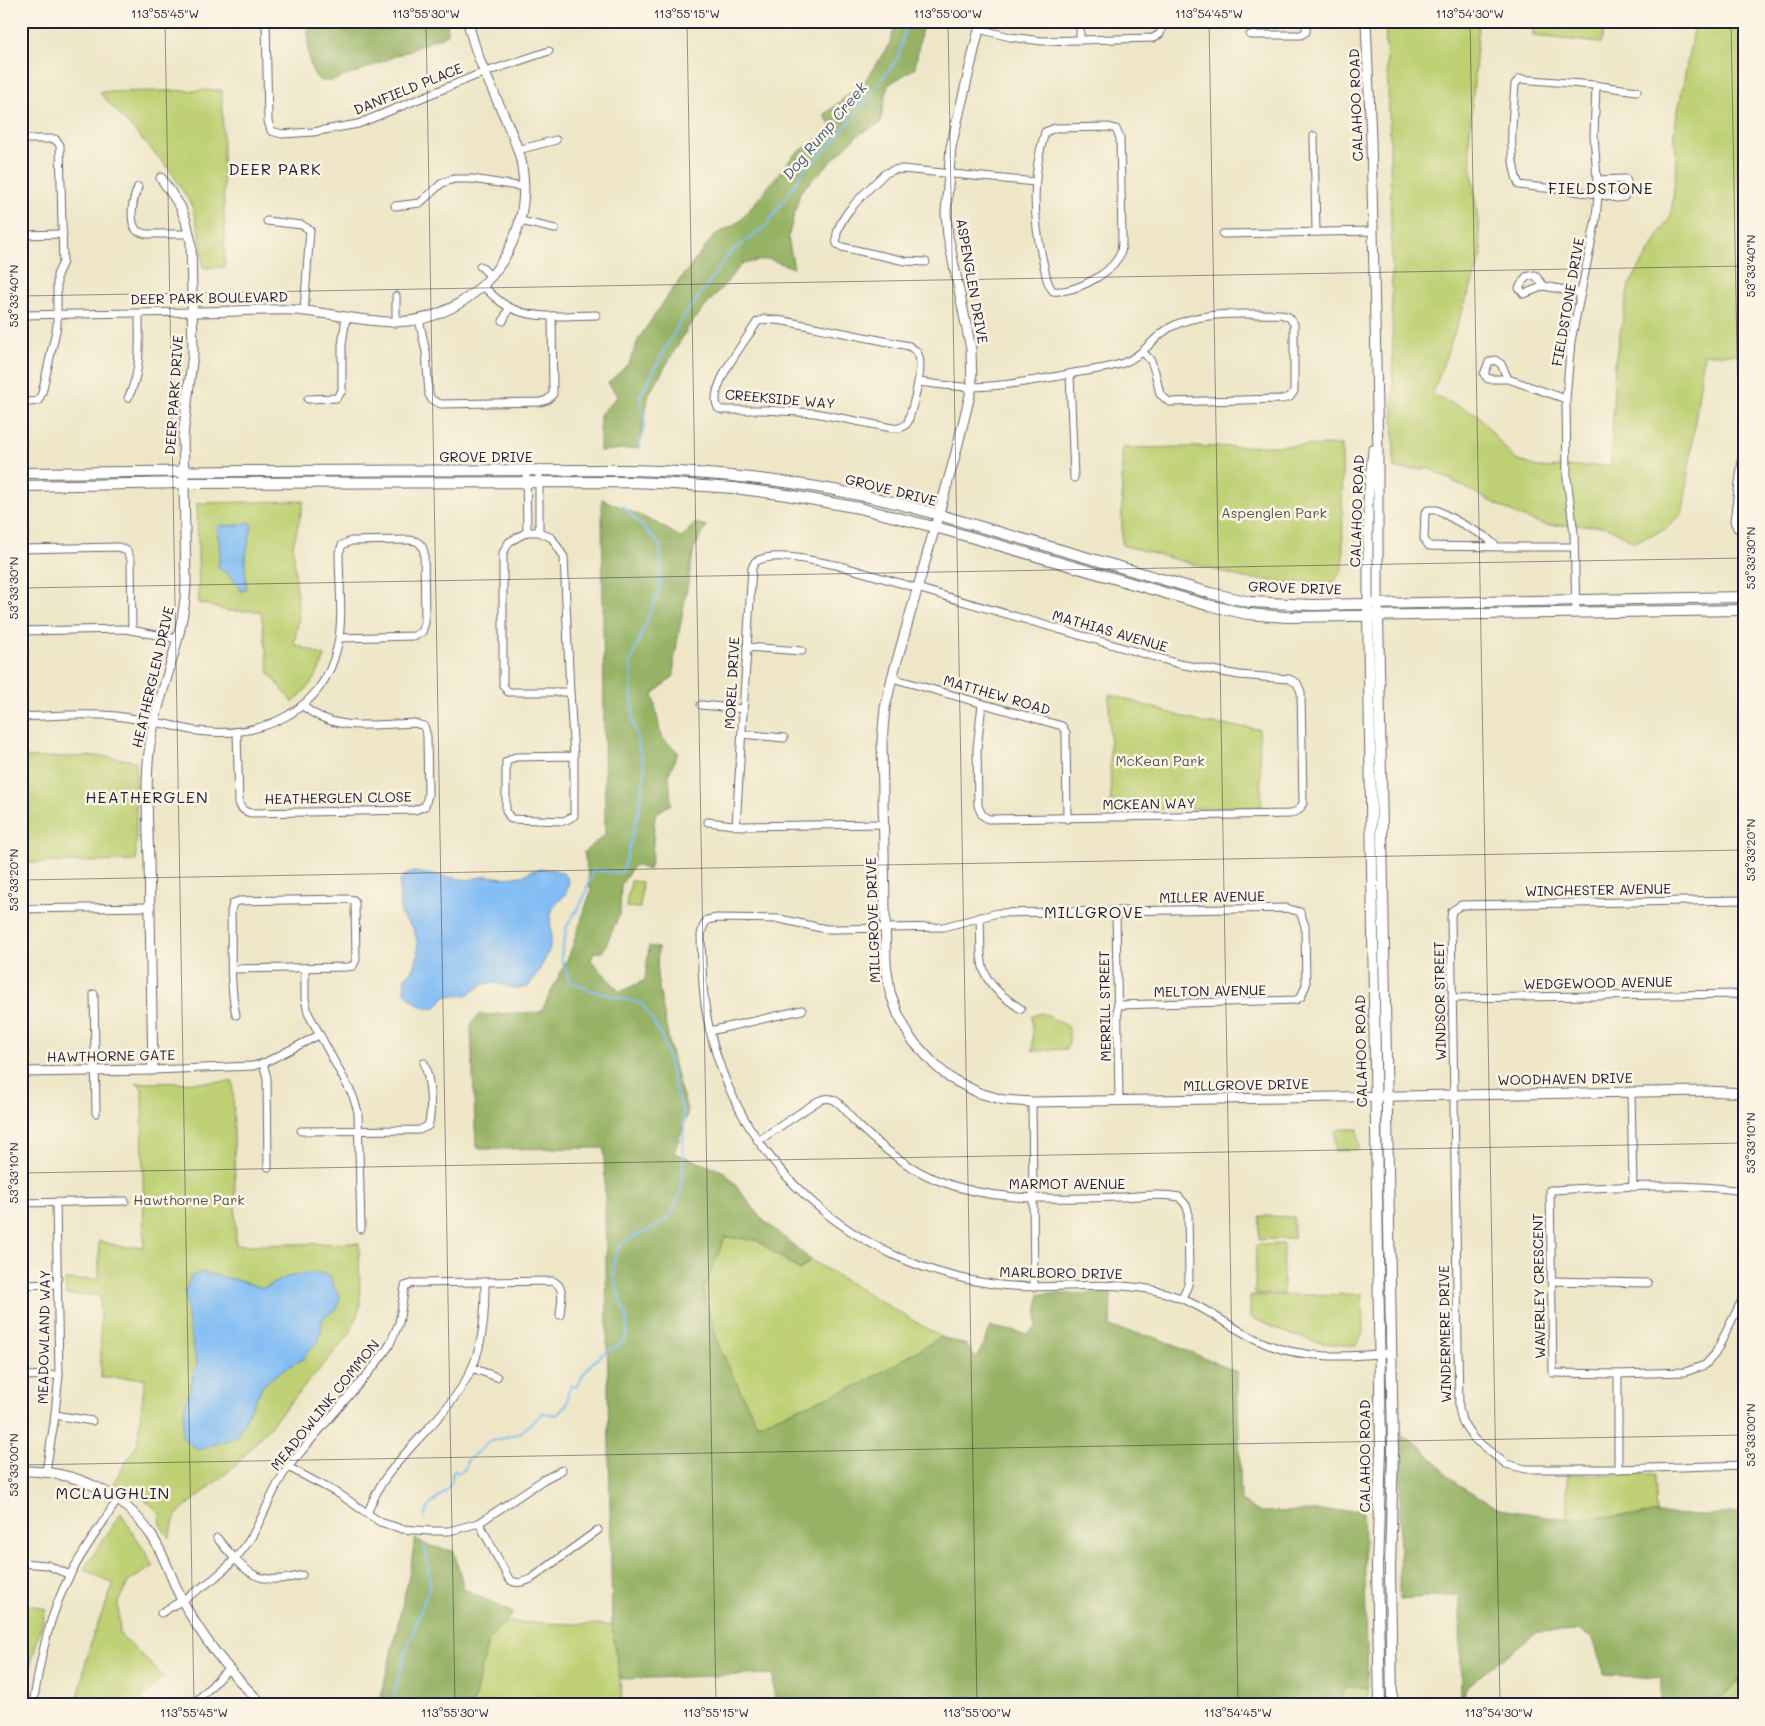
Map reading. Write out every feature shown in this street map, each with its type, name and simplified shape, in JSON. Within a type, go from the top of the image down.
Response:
[{"type":"main road","name":"GROVE DRIVE","points":[[21,474],[183,471],[630,470],[737,475],[862,495],[1250,602],[1373,604],[1744,598]]},
{"type":"main road","name":"GROVE DRIVE","points":[[21,486],[184,483],[658,483],[734,488],[850,506],[935,527],[1228,610],[1286,617],[1744,610]]},
{"type":"main road","name":"CALAHOO ROAD","points":[[1373,604],[1368,616],[1379,1354],[1380,1450],[1377,1567],[1380,1705]]},
{"type":"main road","name":"CALAHOO ROAD","points":[[1373,604],[1378,616],[1388,1096],[1393,1449],[1390,1569],[1392,1705]]},
{"type":"street","name":"DANFIELD PLACE","points":[[266,21],[268,121],[271,131],[276,133],[313,132],[358,124],[485,72]]},
{"type":"street","name":"DEER PARK BOULEVARD","points":[[21,315],[280,310],[396,322],[419,319],[455,306],[483,286],[506,257],[521,221],[524,187],[523,167],[518,150],[474,44],[468,21]]},
{"type":"street","points":[[1080,21],[1080,40]]},
{"type":"street","points":[[980,25],[1010,37],[1032,40],[1080,40],[1153,38],[1160,34],[1164,21]]},
{"type":"street","points":[[1250,35],[1301,35],[1306,32],[1306,21]]},
{"type":"street","name":"CALAHOO ROAD","points":[[1366,21],[1378,454],[1373,604]]},
{"type":"street","name":"ASPENGLEN DRIVE","points":[[935,527],[962,433],[972,387],[971,349],[948,236],[946,212],[950,147],[980,25]]},
{"type":"street","points":[[485,72],[549,51]]},
{"type":"street","points":[[1597,180],[1626,179],[1629,188],[1624,197],[1617,198],[1519,185],[1514,172],[1512,122],[1515,84],[1520,79],[1596,85],[1637,91]]},
{"type":"street","name":"FIELDSTONE DRIVE","points":[[1576,613],[1574,547],[1567,478],[1566,399],[1571,341],[1596,219],[1598,194],[1594,135],[1596,85]]},
{"type":"street","points":[[1109,126],[1118,132],[1120,138],[1122,239],[1121,252],[1112,266],[1089,282],[1059,291],[1053,292],[1050,290],[1035,222],[1035,182],[1043,139],[1047,130],[1109,126]]},
{"type":"street","points":[[1314,136],[1316,232]]},
{"type":"street","points":[[21,139],[50,139],[55,140],[60,145],[64,262],[57,275],[58,315],[56,331],[40,397],[38,401],[21,403]]},
{"type":"street","points":[[518,150],[556,140]]},
{"type":"street","points":[[926,262],[905,261],[836,244],[838,228],[843,218],[888,171],[902,169],[1035,182]]},
{"type":"street","name":"DEER PARK DRIVE","points":[[161,178],[180,206],[190,234],[193,353],[183,436],[183,471]]},
{"type":"street","points":[[395,206],[420,203],[442,183],[454,179],[472,179],[524,187]]},
{"type":"street","points":[[138,187],[133,202],[133,225],[137,231],[146,234],[190,234]]},
{"type":"street","points":[[267,220],[302,225],[310,230],[304,311]]},
{"type":"street","points":[[521,221],[555,229]]},
{"type":"street","points":[[1223,234],[1373,231]]},
{"type":"street","points":[[21,235],[63,234]]},
{"type":"street","points":[[480,266],[492,277]]},
{"type":"street","points":[[483,286],[509,308],[528,313],[552,316],[596,315]]},
{"type":"street","points":[[1544,286],[1580,293]]},
{"type":"street","points":[[396,296],[396,322]]},
{"type":"street","points":[[503,321],[509,308]]},
{"type":"street","points":[[128,398],[135,382],[138,368],[139,314]]},
{"type":"street","points":[[918,382],[972,387],[1015,384],[1070,374],[1118,365],[1131,360],[1143,352],[1168,329],[1188,320],[1211,316],[1285,314],[1294,324],[1294,391],[1290,397],[1282,399],[1169,402],[1160,394],[1151,362],[1143,352]]},
{"type":"street","points":[[419,319],[426,352],[428,390],[432,400],[441,404],[540,402],[550,398],[553,394],[552,316]]},
{"type":"street","points":[[308,399],[333,399],[341,394],[343,386],[342,345],[346,317]]},
{"type":"street","name":"CREEKSIDE WAY","points":[[765,319],[784,321],[909,346],[916,350],[919,358],[918,382],[908,422],[901,428],[816,413],[722,410],[718,408],[715,399],[726,370],[754,326],[765,319]]},
{"type":"street","points":[[1070,374],[1074,478]]},
{"type":"street","points":[[1508,379],[1566,399]]},
{"type":"street","points":[[1744,445],[1734,521],[1737,528],[1744,533]]},
{"type":"street","points":[[526,470],[527,532]]},
{"type":"street","points":[[539,470],[539,532]]},
{"type":"street","name":"HEATHERGLEN DRIVE","points":[[153,1070],[149,752],[154,723],[184,616],[186,592],[183,471]]},
{"type":"street","points":[[1497,547],[1486,537],[1437,510],[1428,510],[1425,513],[1424,539],[1429,546],[1497,547],[1574,547]]},
{"type":"street","name":"MILLGROVE DRIVE","points":[[935,527],[892,678],[883,724],[883,824],[887,974],[892,1001],[904,1027],[920,1051],[934,1065],[964,1086],[992,1097],[1032,1102],[1388,1096]]},
{"type":"street","points":[[570,692],[508,692],[503,685],[503,553],[509,542],[527,532],[539,532],[552,538],[564,557],[574,756],[574,816],[564,821],[511,819],[506,811],[506,762],[515,757],[574,756]]},
{"type":"street","points":[[21,717],[111,716],[199,731],[237,732],[271,724],[302,705],[317,690],[328,675],[339,638],[339,553],[342,545],[351,541],[408,540],[420,543],[424,552],[425,623],[422,632],[414,636],[339,638]]},
{"type":"street","points":[[21,549],[119,547],[127,551],[131,560],[132,629]]},
{"type":"street","name":"MOREL DRIVE","points":[[736,826],[752,568],[754,562],[763,558],[781,557],[816,561],[841,566],[918,588]]},
{"type":"street","name":"MATHIAS AVENUE","points":[[918,588],[1179,664],[1239,676],[1289,678],[1297,683]]},
{"type":"street","points":[[21,631],[132,629],[178,639]]},
{"type":"street","points":[[747,647],[802,651]]},
{"type":"street","name":"MATTHEW ROAD","points":[[892,678],[1058,724],[1065,729],[1067,819]]},
{"type":"street","name":"MCKEAN WAY","points":[[982,704],[977,748],[978,806],[982,815],[988,819],[1290,814],[1295,813],[1302,807],[1303,798],[1302,696],[1297,683]]},
{"type":"street","points":[[701,704],[743,709]]},
{"type":"street","name":"HEATHERGLEN CLOSE","points":[[237,732],[239,803],[240,808],[250,813],[415,810],[425,806],[428,795],[428,777],[427,736],[424,726],[414,723],[340,724],[319,717],[302,705]]},
{"type":"street","points":[[742,734],[784,738]]},
{"type":"street","points":[[708,822],[736,826],[883,824]]},
{"type":"street","points":[[233,969],[347,968],[353,966],[355,963],[356,907],[354,900],[236,901],[233,903],[231,912],[233,969],[234,995],[236,1015]]},
{"type":"street","name":"WINCHESTER AVENUE","points":[[1454,908],[1461,905],[1744,900]]},
{"type":"street","points":[[21,909],[150,907]]},
{"type":"street","name":"MILLER AVENUE","points":[[707,920],[717,918],[780,919],[826,929],[943,927],[998,914],[1286,908],[1300,912],[1305,926],[1306,984],[1301,997]]},
{"type":"street","name":"WINDSOR STREET","points":[[1454,908],[1451,917],[1454,1095]]},
{"type":"street","name":"MERRILL STREET","points":[[1116,911],[1119,1100]]},
{"type":"street","points":[[980,917],[982,961],[986,977],[994,989],[1021,1009]]},
{"type":"street","name":"MARLBORO DRIVE","points":[[707,920],[702,927],[701,935],[703,988],[710,1031],[724,1078],[758,1141],[796,1187],[836,1223],[862,1240],[885,1252],[940,1273],[967,1280],[1034,1287],[1135,1287],[1168,1293],[1206,1310],[1246,1334],[1284,1350],[1315,1356],[1391,1353]]},
{"type":"street","points":[[305,968],[307,1009],[318,1035],[355,1101],[358,1112],[361,1229]]},
{"type":"street","points":[[94,994],[96,1113]]},
{"type":"street","name":"WEDGEWOOD AVENUE","points":[[1452,998],[1744,994]]},
{"type":"street","name":"MELTON AVENUE","points":[[1118,1005],[1289,1002],[1301,997]]},
{"type":"street","points":[[710,1031],[802,1010]]},
{"type":"street","name":"HAWTHORNE GATE","points":[[21,1072],[245,1067],[263,1063],[318,1035]]},
{"type":"street","points":[[263,1063],[267,1078],[268,1167]]},
{"type":"street","points":[[301,1132],[419,1130],[428,1126],[430,1118],[429,1079],[424,1063]]},
{"type":"street","name":"WOODHAVEN DRIVE","points":[[1388,1096],[1707,1091],[1744,1093]]},
{"type":"street","points":[[1631,1092],[1632,1187]]},
{"type":"street","name":"WINDERMERE DRIVE","points":[[1454,1095],[1458,1400],[1462,1421],[1474,1439],[1506,1464],[1526,1469],[1618,1469],[1744,1465]]},
{"type":"street","name":"MARMOT AVENUE","points":[[758,1141],[818,1101],[824,1098],[831,1098],[840,1104],[878,1144],[895,1157],[933,1178],[961,1188],[994,1196],[1033,1198],[1174,1196],[1183,1200],[1188,1210],[1189,1277],[1188,1285],[1182,1298]]},
{"type":"street","points":[[1032,1102],[1034,1287]]},
{"type":"street","name":"WAVERLEY CRESCENT","points":[[1744,1191],[1720,1188],[1632,1187],[1550,1190],[1553,1373],[1685,1372],[1705,1364],[1715,1354],[1744,1296]]},
{"type":"street","points":[[21,1202],[126,1202]]},
{"type":"street","name":"MEADOWLAND WAY","points":[[46,1471],[59,1375],[56,1202]]},
{"type":"street","name":"MEADOWLINK COMMON","points":[[161,1613],[208,1584],[224,1571],[253,1534],[288,1467],[376,1364],[389,1346],[398,1323],[405,1286],[414,1283],[552,1281],[560,1285],[562,1290],[560,1315]]},
{"type":"street","points":[[1551,1281],[1648,1283]]},
{"type":"street","points":[[367,1514],[385,1479],[451,1402],[472,1368],[484,1325],[485,1282]]},
{"type":"street","points":[[21,1285],[57,1284]]},
{"type":"street","points":[[472,1368],[497,1377]]},
{"type":"street","points":[[1618,1374],[1618,1469]]},
{"type":"street","points":[[21,1376],[59,1375]]},
{"type":"street","points":[[55,1415],[92,1421]]},
{"type":"street","points":[[288,1467],[327,1487],[386,1525],[411,1530],[449,1531],[479,1523],[543,1480],[562,1470]]},
{"type":"street","points":[[21,1471],[46,1471],[73,1477],[91,1484],[118,1499],[136,1516],[152,1535],[182,1600],[203,1635],[228,1669],[263,1705]]},
{"type":"street","points":[[33,1705],[44,1643],[54,1613],[70,1575],[118,1499]]},
{"type":"street","points":[[479,1523],[509,1579],[513,1583],[531,1579],[598,1530]]},
{"type":"street","points":[[217,1538],[234,1559],[248,1572],[261,1578],[290,1578],[302,1575]]},
{"type":"street","points":[[21,1563],[47,1565],[70,1575]]},
{"type":"street","points":[[193,1705],[228,1669]]},
{"type":"green space","points":[[308,21],[447,21],[448,34],[355,73],[332,81],[320,81],[309,61]]},
{"type":"green space","points":[[896,21],[923,21],[915,68],[888,85],[880,123],[858,135],[800,192],[788,238],[794,268],[768,259],[742,264],[689,326],[649,394],[638,448],[600,451],[600,414],[618,396],[608,383],[629,363],[639,338],[674,287],[715,235],[740,221],[794,155],[833,129],[824,115],[866,79],[890,43]]},
{"type":"green space","points":[[1385,21],[1479,21],[1469,143],[1482,256],[1432,395],[1477,414],[1513,458],[1539,468],[1611,465],[1615,361],[1629,285],[1671,215],[1677,163],[1674,132],[1695,21],[1744,21],[1744,354],[1704,354],[1683,513],[1666,529],[1634,542],[1606,526],[1544,525],[1519,516],[1430,469],[1394,469],[1390,139]]},
{"type":"green space","points":[[1533,21],[1607,21],[1601,43],[1533,36]]},
{"type":"green space","points":[[222,90],[225,267],[203,268],[201,239],[192,206],[170,170],[99,92]]},
{"type":"green space","name":"Aspenglen Park","points":[[1342,445],[1343,569],[1333,583],[1283,582],[1244,578],[1122,545],[1122,448]]},
{"type":"green space","points":[[602,499],[657,523],[682,538],[695,523],[707,526],[694,548],[674,661],[674,676],[653,694],[661,737],[678,752],[669,774],[671,804],[655,814],[649,870],[634,865],[621,885],[620,913],[603,952],[594,952],[591,960],[620,992],[645,980],[649,946],[658,948],[657,976],[670,1048],[688,1112],[674,1153],[725,1172],[763,1220],[811,1260],[800,1270],[756,1240],[725,1237],[703,1291],[719,1347],[757,1424],[862,1384],[941,1337],[965,1344],[977,1358],[991,1327],[1028,1334],[1036,1328],[1039,1294],[1111,1293],[1110,1327],[1157,1338],[1237,1372],[1241,1501],[1259,1512],[1363,1510],[1368,1687],[1346,1688],[1336,1705],[775,1705],[773,1674],[621,1679],[612,1625],[604,1148],[481,1149],[476,1147],[471,1027],[473,1021],[479,1015],[541,1012],[569,956],[591,891],[584,852],[605,835]]},
{"type":"green space","points":[[304,501],[293,546],[299,618],[294,644],[325,656],[312,681],[293,703],[269,673],[261,611],[228,611],[199,603],[197,503]]},
{"type":"green space","name":"McKean Park","points":[[1109,694],[1203,723],[1259,729],[1262,807],[1111,810]]},
{"type":"green space","points":[[102,756],[136,761],[136,861],[21,863],[21,758]]},
{"type":"green space","points":[[631,881],[642,882],[640,908],[626,907]]},
{"type":"green space","points":[[1042,1013],[1069,1027],[1069,1044],[1066,1049],[1033,1051],[1032,1016]]},
{"type":"green space","name":"Hawthorne Park","points":[[233,1082],[236,1245],[359,1243],[360,1307],[350,1334],[236,1465],[176,1515],[169,1538],[161,1526],[160,1514],[151,1505],[134,1491],[113,1483],[137,1445],[145,1378],[101,1378],[100,1295],[66,1295],[65,1280],[99,1279],[99,1241],[122,1247],[144,1247],[142,1088],[136,1083]]},
{"type":"green space","points":[[1339,1129],[1358,1129],[1359,1149],[1335,1151],[1335,1132]]},
{"type":"green space","points":[[1260,1216],[1294,1217],[1294,1238],[1259,1240]]},
{"type":"green space","points":[[725,1237],[756,1240],[799,1270],[811,1260],[941,1337],[862,1384],[757,1424],[719,1347],[703,1291]]},
{"type":"green space","points":[[1283,1244],[1283,1294],[1255,1294],[1256,1245]]},
{"type":"green space","points":[[1362,1294],[1363,1333],[1355,1345],[1340,1345],[1301,1338],[1250,1317],[1250,1296]]},
{"type":"green space","points":[[1401,1434],[1420,1446],[1459,1486],[1499,1509],[1567,1519],[1744,1512],[1744,1675],[1714,1705],[1661,1705],[1661,1678],[1605,1675],[1593,1639],[1579,1630],[1538,1632],[1468,1686],[1461,1702],[1460,1595],[1399,1599]]},
{"type":"green space","points":[[1655,1474],[1657,1514],[1567,1519],[1567,1475]]},
{"type":"green space","points":[[121,1513],[154,1566],[129,1581],[118,1602],[120,1634],[164,1677],[136,1705],[43,1705],[45,1698],[78,1700],[92,1638],[114,1584],[84,1569]]},
{"type":"green space","points":[[415,1539],[429,1546],[454,1551],[464,1589],[513,1613],[488,1641],[473,1705],[379,1705],[410,1571]]},
{"type":"green space","points":[[21,1603],[46,1609],[29,1670],[24,1704],[22,1705]]},
{"type":"green space","points":[[504,1622],[612,1625],[622,1705],[473,1705],[488,1641]]},
{"type":"green space","points":[[1744,1675],[1744,1705],[1714,1705]]},
{"type":"green space","points":[[1368,1687],[1368,1705],[1336,1705],[1346,1688]]},
{"type":"water","points":[[250,522],[252,525],[245,559],[246,588],[244,591],[241,591],[231,576],[218,568],[220,552],[217,528],[220,525],[233,526]]},
{"type":"water","points":[[542,869],[563,873],[568,880],[568,886],[564,895],[554,906],[551,914],[549,951],[528,987],[516,988],[499,983],[485,984],[465,995],[445,996],[438,1005],[432,1008],[423,1007],[410,998],[404,991],[405,977],[410,973],[416,962],[418,944],[412,927],[402,916],[400,908],[400,881],[405,875],[414,872],[468,880],[486,876],[504,878],[523,876],[531,871]]},
{"type":"water","points":[[201,1272],[263,1288],[287,1277],[313,1272],[329,1275],[340,1296],[337,1309],[323,1318],[319,1341],[303,1359],[285,1368],[263,1385],[236,1437],[198,1450],[182,1437],[184,1410],[197,1363],[189,1326],[185,1294],[190,1277]]},
{"type":"waterway","name":"Dog Rump Creek","points":[[639,450],[645,423],[640,396],[679,324],[730,253],[767,225],[804,170],[828,148],[898,58],[907,21]]},
{"type":"waterway","name":"Dog Rump Creek","points":[[424,1519],[431,1504],[448,1488],[451,1483],[452,1473],[455,1471],[459,1473],[465,1469],[467,1461],[488,1442],[520,1433],[543,1413],[557,1415],[567,1404],[571,1385],[576,1387],[592,1363],[623,1341],[627,1333],[627,1324],[626,1314],[614,1274],[617,1252],[625,1242],[654,1228],[666,1219],[677,1203],[682,1184],[684,1117],[666,1049],[660,1034],[642,1004],[590,990],[569,981],[561,956],[567,926],[583,900],[593,870],[622,873],[638,814],[645,772],[633,722],[631,661],[660,588],[661,546],[622,505]]},
{"type":"waterway","name":"Dog Rump Creek","points":[[391,1705],[406,1652],[430,1585],[425,1545]]},
{"type":"district","name":"DEER PARK","points":[[275,169]]},
{"type":"district","name":"FIELDSTONE","points":[[1601,188]]},
{"type":"district","name":"HEATHERGLEN","points":[[147,797]]},
{"type":"district","name":"MILLGROVE","points":[[1094,912]]},
{"type":"district","name":"MCLAUGHLIN","points":[[113,1493]]}]
